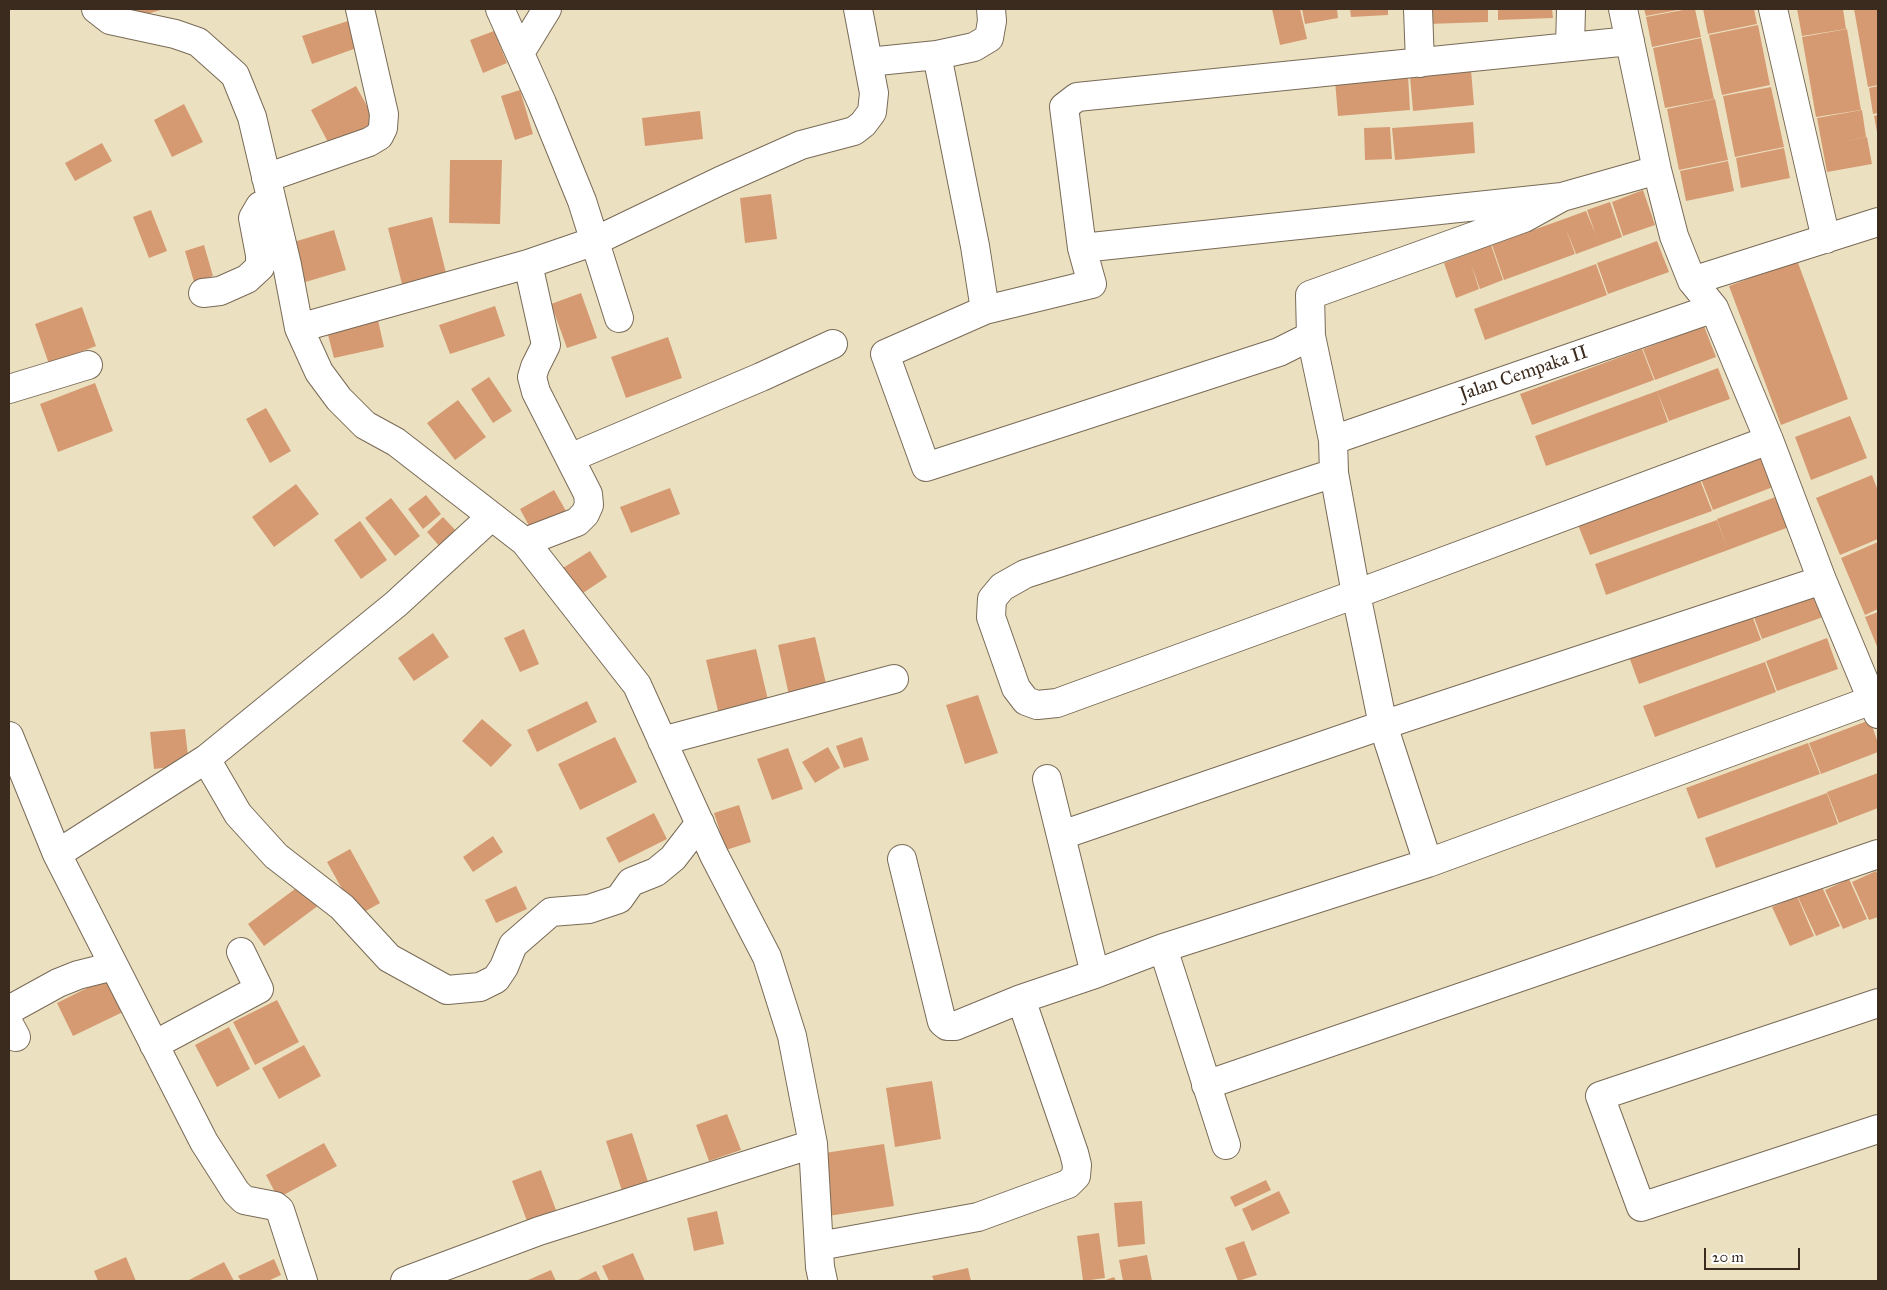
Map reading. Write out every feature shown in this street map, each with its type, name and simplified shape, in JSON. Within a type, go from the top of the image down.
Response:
[{"type":"street","points":[[96,9],[110,20],[175,34],[198,42],[235,75],[252,117],[288,265],[299,328],[319,372],[339,399],[365,424],[396,442],[525,542],[637,685],[714,855],[767,957],[792,1036],[813,1144],[820,1267],[824,1281]]},
{"type":"street","points":[[203,293],[220,291],[247,279],[260,267],[260,255],[253,218],[269,190],[379,136],[383,128],[384,114],[360,9]]},
{"type":"street","points":[[500,9],[542,103],[582,201],[619,318]]},
{"type":"street","points":[[520,53],[547,9]]},
{"type":"street","points":[[299,328],[528,264],[595,241],[720,181],[801,145],[854,131],[863,124],[872,112],[874,94],[858,9]]},
{"type":"street","points":[[868,62],[937,55],[974,47],[989,38],[992,21],[990,9]]},
{"type":"street","points":[[1418,9],[1420,63]]},
{"type":"street","points":[[1570,47],[1571,9]]},
{"type":"street","points":[[902,859],[942,1022],[947,1026],[955,1026],[1021,999],[1163,948],[1428,863],[1875,707],[1822,580],[1769,440],[1714,308],[1692,281],[1674,236],[1657,170],[1623,9]]},
{"type":"street","points":[[1773,9],[1826,239]]},
{"type":"street","points":[[1311,336],[1280,352],[926,467],[885,354],[985,310],[1092,284],[1082,248],[1064,107],[1076,97],[1630,41]]},
{"type":"street","points":[[937,55],[975,246],[985,310]]},
{"type":"street","points":[[1082,248],[1562,197],[1657,170]]},
{"type":"street","points":[[1428,863],[1383,725],[1334,473],[1333,440],[1311,336],[1310,295],[1524,218],[1562,197]]},
{"type":"street","points":[[1692,281],[1878,222]]},
{"type":"street","points":[[525,542],[577,522],[585,514],[589,505],[588,494],[536,392],[532,377],[534,368],[546,345],[528,264]]},
{"type":"street","name":"Jalan Cempaka II","points":[[1333,440],[1714,308]]},
{"type":"street","points":[[570,458],[761,378],[832,344]]},
{"type":"street","points":[[9,389],[88,366]]},
{"type":"street","points":[[1334,473],[1026,574],[1002,587],[992,599],[991,617],[1016,688],[1026,701],[1037,705],[1056,703],[1356,594],[1769,440]]},
{"type":"street","points":[[57,854],[206,759],[396,604],[491,517]]},
{"type":"street","points":[[1062,835],[1383,725],[1822,580]]},
{"type":"street","points":[[662,741],[894,679]]},
{"type":"street","points":[[9,736],[57,854],[204,1142],[236,1192],[244,1200],[276,1206],[280,1210],[303,1281]]},
{"type":"street","points":[[206,759],[238,814],[276,856],[342,906],[389,958],[447,990],[480,987],[496,979],[504,967],[513,945],[551,912],[589,909],[619,899],[631,882],[656,872],[673,858],[700,823]]},
{"type":"street","points":[[1047,779],[1095,974]]},
{"type":"street","points":[[1206,1085],[1878,854]]},
{"type":"street","points":[[1163,948],[1226,1145]]},
{"type":"street","points":[[154,1045],[259,989],[241,952]]},
{"type":"street","points":[[9,1010],[58,983],[78,975],[114,966]]},
{"type":"street","points":[[819,1246],[978,1217],[1068,1184],[1076,1176],[1077,1165],[1074,1153],[1021,999]]},
{"type":"street","points":[[1878,1003],[1600,1096],[1641,1207],[1878,1129]]},
{"type":"street","points":[[405,1281],[539,1231],[813,1144]]},
{"type":"building","points":[[127,9],[164,9],[130,19]]},
{"type":"building","points":[[1272,9],[1300,9],[1307,39],[1280,45]]},
{"type":"building","points":[[1302,9],[1337,9],[1338,18],[1305,24]]},
{"type":"building","points":[[1350,9],[1388,9],[1388,15],[1351,17]]},
{"type":"building","points":[[1426,9],[1488,9],[1488,22],[1427,24]]},
{"type":"building","points":[[1498,9],[1552,9],[1553,18],[1498,20]]},
{"type":"building","points":[[1644,9],[1678,9],[1678,10],[1646,16]]},
{"type":"building","points":[[1695,9],[1701,37],[1652,47],[1646,17]]},
{"type":"building","points":[[1703,9],[1754,9],[1757,24],[1708,34]]},
{"type":"building","points":[[1797,9],[1843,9],[1846,29],[1802,36]]},
{"type":"building","points":[[1854,9],[1878,9],[1878,85],[1868,87]]},
{"type":"building","points":[[357,18],[365,45],[312,64],[302,36]]},
{"type":"building","points":[[1758,25],[1770,85],[1722,95],[1709,35]]},
{"type":"building","points":[[1847,29],[1861,110],[1816,117],[1802,37]]},
{"type":"building","points":[[494,31],[507,63],[483,73],[470,40]]},
{"type":"building","points":[[1701,38],[1714,99],[1665,108],[1653,48]]},
{"type":"building","points":[[1471,70],[1474,105],[1413,111],[1410,76]]},
{"type":"building","points":[[1408,75],[1410,110],[1338,116],[1335,81]]},
{"type":"building","points":[[356,86],[376,122],[330,146],[311,110]]},
{"type":"building","points":[[1878,86],[1878,113],[1873,114],[1869,88]]},
{"type":"building","points":[[1771,87],[1784,147],[1735,157],[1723,96]]},
{"type":"building","points":[[520,90],[533,134],[515,140],[501,96]]},
{"type":"building","points":[[1715,99],[1728,160],[1679,170],[1667,109]]},
{"type":"building","points":[[184,104],[203,142],[172,157],[154,120]]},
{"type":"building","points":[[1862,110],[1866,137],[1841,142],[1867,137],[1872,164],[1827,172],[1817,118]]},
{"type":"building","points":[[700,111],[703,139],[645,146],[642,118]]},
{"type":"building","points":[[1878,115],[1878,132],[1877,132],[1874,116]]},
{"type":"building","points":[[1473,122],[1475,153],[1395,160],[1392,128]]},
{"type":"building","points":[[1390,127],[1392,159],[1365,160],[1364,128]]},
{"type":"building","points":[[102,143],[112,161],[75,181],[65,163]]},
{"type":"building","points":[[1784,148],[1790,178],[1741,188],[1736,158]]},
{"type":"building","points":[[450,160],[502,160],[500,224],[449,223]]},
{"type":"building","points":[[1728,161],[1734,191],[1686,201],[1680,171]]},
{"type":"building","points":[[1643,190],[1655,225],[1623,236],[1612,202]]},
{"type":"building","points":[[771,194],[777,239],[745,243],[740,198]]},
{"type":"building","points":[[1610,202],[1622,237],[1576,254],[1566,229],[1575,254],[1504,280],[1492,245],[1586,211],[1596,235],[1587,210]]},
{"type":"building","points":[[151,210],[167,251],[149,258],[133,217]]},
{"type":"building","points":[[432,217],[448,281],[404,292],[388,228]]},
{"type":"building","points":[[334,230],[346,270],[302,283],[290,243]]},
{"type":"building","points":[[1657,241],[1669,272],[1608,294],[1597,263]]},
{"type":"building","points":[[204,245],[213,276],[194,282],[185,251]]},
{"type":"building","points":[[1491,245],[1503,280],[1480,289],[1471,264],[1479,289],[1456,298],[1444,263]]},
{"type":"building","points":[[1797,260],[1848,399],[1781,425],[1729,286]]},
{"type":"building","points":[[1596,264],[1607,295],[1485,340],[1474,309]]},
{"type":"building","points":[[581,293],[597,338],[567,348],[551,304]]},
{"type":"building","points":[[495,306],[505,336],[450,354],[439,325]]},
{"type":"building","points":[[82,307],[96,346],[49,364],[35,324]]},
{"type":"building","points":[[378,320],[384,347],[334,358],[327,331]]},
{"type":"building","points":[[1704,326],[1716,357],[1655,380],[1643,349]]},
{"type":"building","points":[[668,337],[682,378],[626,398],[611,357]]},
{"type":"building","points":[[1642,349],[1654,380],[1532,425],[1520,394]]},
{"type":"building","points":[[1718,368],[1730,399],[1669,421],[1657,391]]},
{"type":"building","points":[[489,377],[512,411],[493,423],[471,389]]},
{"type":"building","points":[[95,383],[113,431],[58,452],[40,404]]},
{"type":"building","points":[[1657,391],[1668,422],[1546,466],[1535,436]]},
{"type":"building","points":[[458,400],[486,437],[455,460],[427,423]]},
{"type":"building","points":[[266,408],[291,451],[270,463],[246,419]]},
{"type":"building","points":[[1850,416],[1867,458],[1811,480],[1795,437]]},
{"type":"building","points":[[1762,457],[1773,487],[1713,510],[1701,479]]},
{"type":"building","points":[[1872,475],[1878,491],[1878,539],[1840,555],[1816,498]]},
{"type":"building","points":[[1700,480],[1712,511],[1590,555],[1578,525]]},
{"type":"building","points":[[296,484],[319,514],[274,547],[252,517]]},
{"type":"building","points":[[670,488],[680,514],[631,533],[620,507]]},
{"type":"building","points":[[554,490],[570,518],[535,537],[520,509]]},
{"type":"building","points":[[426,495],[441,514],[423,529],[408,509]]},
{"type":"building","points":[[1778,496],[1789,527],[1728,550],[1717,519]]},
{"type":"building","points":[[391,498],[420,536],[395,556],[365,518]]},
{"type":"building","points":[[443,517],[458,533],[441,548],[427,532]]},
{"type":"building","points":[[1717,520],[1728,550],[1606,595],[1595,564]]},
{"type":"building","points":[[360,521],[387,560],[361,579],[334,540]]},
{"type":"building","points":[[1878,542],[1878,609],[1865,615],[1841,558]]},
{"type":"building","points":[[590,551],[607,577],[580,595],[563,568]]},
{"type":"building","points":[[1812,586],[1823,617],[1762,639],[1751,609]]},
{"type":"building","points":[[1750,610],[1761,640],[1639,684],[1628,654]]},
{"type":"building","points":[[1878,612],[1878,649],[1865,617]]},
{"type":"building","points":[[524,629],[539,664],[520,672],[504,638]]},
{"type":"building","points":[[433,633],[449,657],[414,681],[398,658]]},
{"type":"building","points":[[815,637],[828,692],[790,700],[778,645]]},
{"type":"building","points":[[1827,638],[1838,669],[1777,691],[1766,661]]},
{"type":"building","points":[[756,649],[768,700],[718,711],[706,660]]},
{"type":"building","points":[[1765,662],[1776,692],[1655,737],[1643,706]]},
{"type":"building","points":[[978,695],[998,753],[965,764],[946,705]]},
{"type":"building","points":[[587,701],[597,722],[537,752],[527,730]]},
{"type":"building","points":[[482,719],[512,745],[491,767],[462,741]]},
{"type":"building","points":[[1870,720],[1878,743],[1878,752],[1821,774],[1809,743]]},
{"type":"building","points":[[185,729],[189,765],[154,769],[150,732]]},
{"type":"building","points":[[615,737],[637,782],[580,810],[558,764]]},
{"type":"building","points":[[862,737],[869,760],[844,768],[836,746]]},
{"type":"building","points":[[1808,743],[1820,774],[1698,819],[1686,788]]},
{"type":"building","points":[[828,747],[840,768],[815,783],[802,762]]},
{"type":"building","points":[[788,748],[803,789],[772,800],[757,759]]},
{"type":"building","points":[[1878,773],[1878,808],[1839,823],[1827,792]]},
{"type":"building","points":[[1827,793],[1838,824],[1716,868],[1705,838]]},
{"type":"building","points":[[739,805],[751,842],[726,850],[714,813]]},
{"type":"building","points":[[654,813],[667,839],[619,863],[606,838]]},
{"type":"building","points":[[493,836],[503,852],[473,872],[463,857]]},
{"type":"building","points":[[350,849],[380,903],[357,916],[327,862]]},
{"type":"building","points":[[1876,871],[1878,875],[1878,917],[1869,920],[1852,882]]},
{"type":"building","points":[[1849,879],[1867,919],[1843,929],[1825,890]]},
{"type":"building","points":[[303,883],[319,905],[264,946],[248,924]]},
{"type":"building","points":[[516,886],[527,909],[496,923],[485,900]]},
{"type":"building","points":[[1822,887],[1840,926],[1816,936],[1798,897]]},
{"type":"building","points":[[1797,896],[1814,936],[1790,946],[1772,907]]},
{"type":"building","points":[[109,977],[125,1011],[73,1036],[57,1003]]},
{"type":"building","points":[[277,1000],[299,1042],[255,1065],[233,1022]]},
{"type":"building","points":[[229,1027],[250,1069],[217,1087],[195,1045]]},
{"type":"building","points":[[304,1045],[321,1076],[279,1099],[262,1068]]},
{"type":"building","points":[[932,1081],[941,1139],[895,1147],[886,1088]]},
{"type":"building","points":[[727,1114],[741,1150],[709,1161],[696,1125]]},
{"type":"building","points":[[632,1133],[649,1185],[623,1194],[606,1141]]},
{"type":"building","points":[[324,1143],[337,1166],[278,1198],[266,1175]]},
{"type":"building","points":[[884,1144],[894,1206],[828,1216],[818,1154]]},
{"type":"building","points":[[541,1170],[556,1210],[527,1221],[512,1181]]},
{"type":"building","points":[[1266,1180],[1271,1190],[1235,1207],[1230,1197]]},
{"type":"building","points":[[1279,1191],[1290,1213],[1252,1231],[1242,1209]]},
{"type":"building","points":[[1142,1201],[1145,1244],[1118,1247],[1114,1203]]},
{"type":"building","points":[[717,1211],[724,1244],[694,1251],[687,1218]]},
{"type":"building","points":[[1099,1233],[1105,1278],[1083,1281],[1077,1236]]},
{"type":"building","points":[[1244,1241],[1257,1275],[1238,1281],[1225,1248]]},
{"type":"building","points":[[633,1253],[645,1281],[609,1281],[602,1266]]},
{"type":"building","points":[[1147,1255],[1152,1281],[1123,1281],[1119,1260]]},
{"type":"building","points":[[126,1257],[136,1281],[98,1281],[94,1271]]},
{"type":"building","points":[[274,1259],[281,1275],[268,1281],[241,1281],[238,1276]]},
{"type":"building","points":[[224,1262],[234,1281],[187,1281]]},
{"type":"building","points":[[968,1268],[971,1281],[934,1281],[932,1276]]},
{"type":"building","points":[[551,1270],[556,1281],[528,1280]]},
{"type":"building","points":[[596,1271],[601,1281],[576,1281]]},
{"type":"building","points":[[1114,1277],[1116,1281],[1103,1281]]}]
